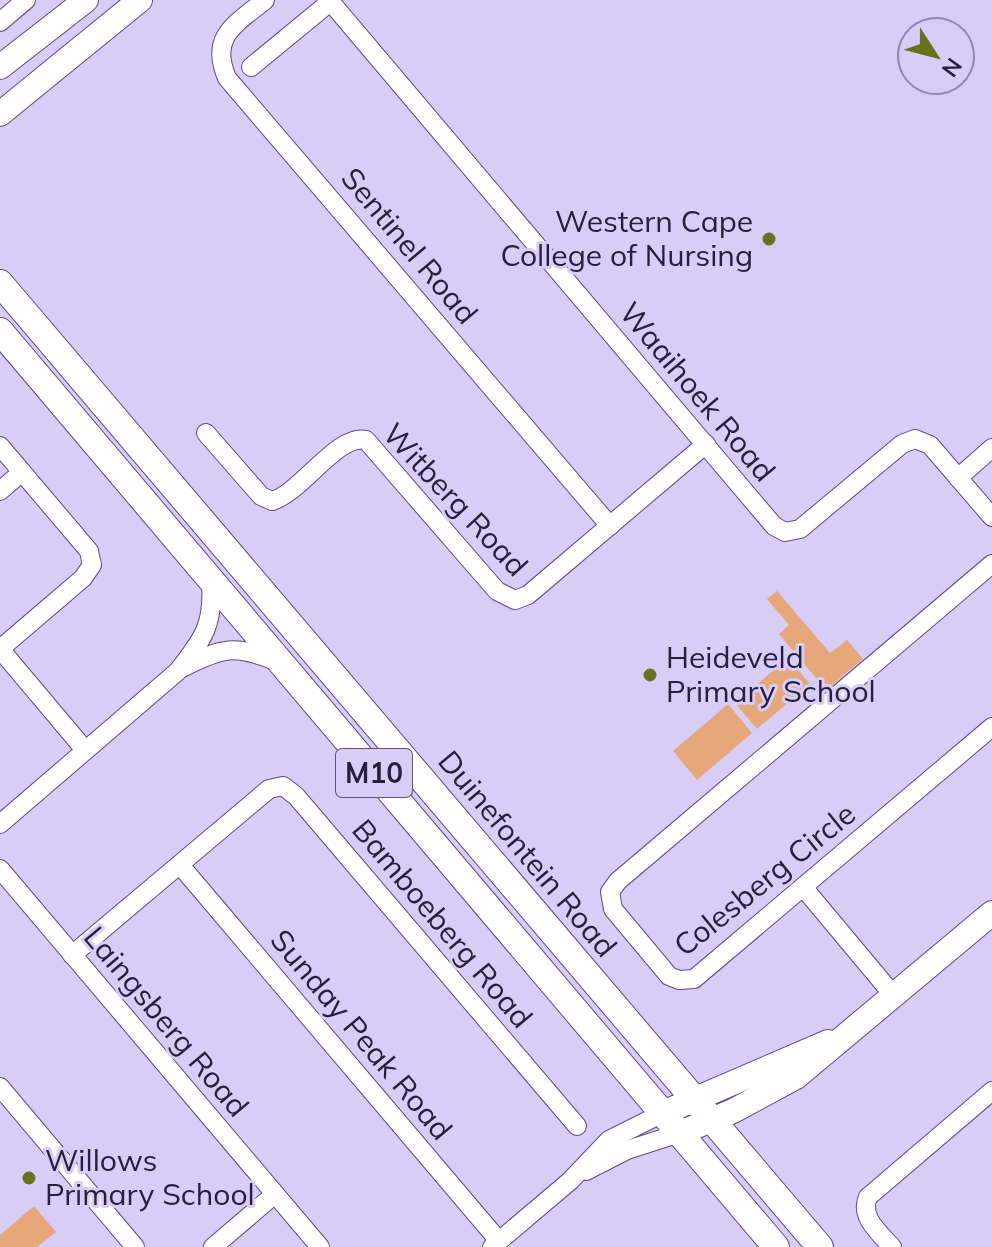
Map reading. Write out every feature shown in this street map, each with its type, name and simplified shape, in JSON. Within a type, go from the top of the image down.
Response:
[{"type":"main road","name":"Duinefontein Road","points":[[0,283],[820,1247]]},
{"type":"main road","name":"M10","points":[[0,331],[776,1247]]},
{"type":"street","points":[[0,67],[86,0]]},
{"type":"street","points":[[0,114],[140,0]]},
{"type":"street","name":"Sentinel Road","points":[[265,0],[224,39],[220,57],[227,78],[610,526]]},
{"type":"street","points":[[0,22],[22,1]]},
{"type":"street","name":"Waaihoek Road","points":[[251,67],[330,1],[774,526],[785,532],[800,529],[911,440],[930,445],[992,517]]},
{"type":"street","name":"Witberg Road","points":[[206,433],[261,496],[272,501],[287,494],[346,444],[366,440],[497,591],[508,599],[528,595],[706,444]]},
{"type":"street","points":[[0,446],[89,551],[92,565],[83,578],[0,649],[85,750]]},
{"type":"street","points":[[958,478],[992,448]]},
{"type":"street","points":[[0,491],[22,472]]},
{"type":"street","name":"Colesberg Circle","points":[[992,564],[618,881],[610,892],[610,901],[665,973],[684,981],[698,977],[992,727]]},
{"type":"street","points":[[178,671],[211,620],[211,582]]},
{"type":"street","points":[[0,824],[178,671],[224,649],[238,648],[279,662]]},
{"type":"street","name":"Bamboeberg Road","points":[[72,955],[269,789],[278,786],[288,789],[577,1126]]},
{"type":"street","name":"Sunday Peak Road","points":[[180,865],[495,1244]]},
{"type":"street","name":"Laingsberg Road","points":[[0,869],[320,1247]]},
{"type":"street","points":[[803,887],[894,996]]},
{"type":"street","points":[[570,1181],[627,1150],[711,1121],[796,1077],[992,913]]},
{"type":"street","points":[[495,1244],[570,1181],[616,1135],[692,1099],[848,1034]]},
{"type":"street","points":[[0,1087],[135,1247]]},
{"type":"street","points":[[892,1247],[867,1216],[865,1205],[868,1197],[992,1091]]},
{"type":"street","points":[[213,1247],[275,1194]]},
{"type":"shaded area","points":[[777,591],[830,653],[847,640],[863,659],[826,690],[779,634],[789,625],[767,599]]},
{"type":"shaded area","points":[[788,658],[810,684],[757,729],[735,703]]},
{"type":"shaded area","points":[[728,704],[752,733],[697,780],[673,751]]},
{"type":"shaded area","points":[[34,1206],[56,1232],[37,1247],[0,1247],[0,1235]]},
{"type":"place","name":"Western Cape College of Nursing","points":[[769,239]]},
{"type":"place","name":"Heideveld Primary School","points":[[650,675]]},
{"type":"place","name":"Willows Primary School","points":[[29,1178]]}]
